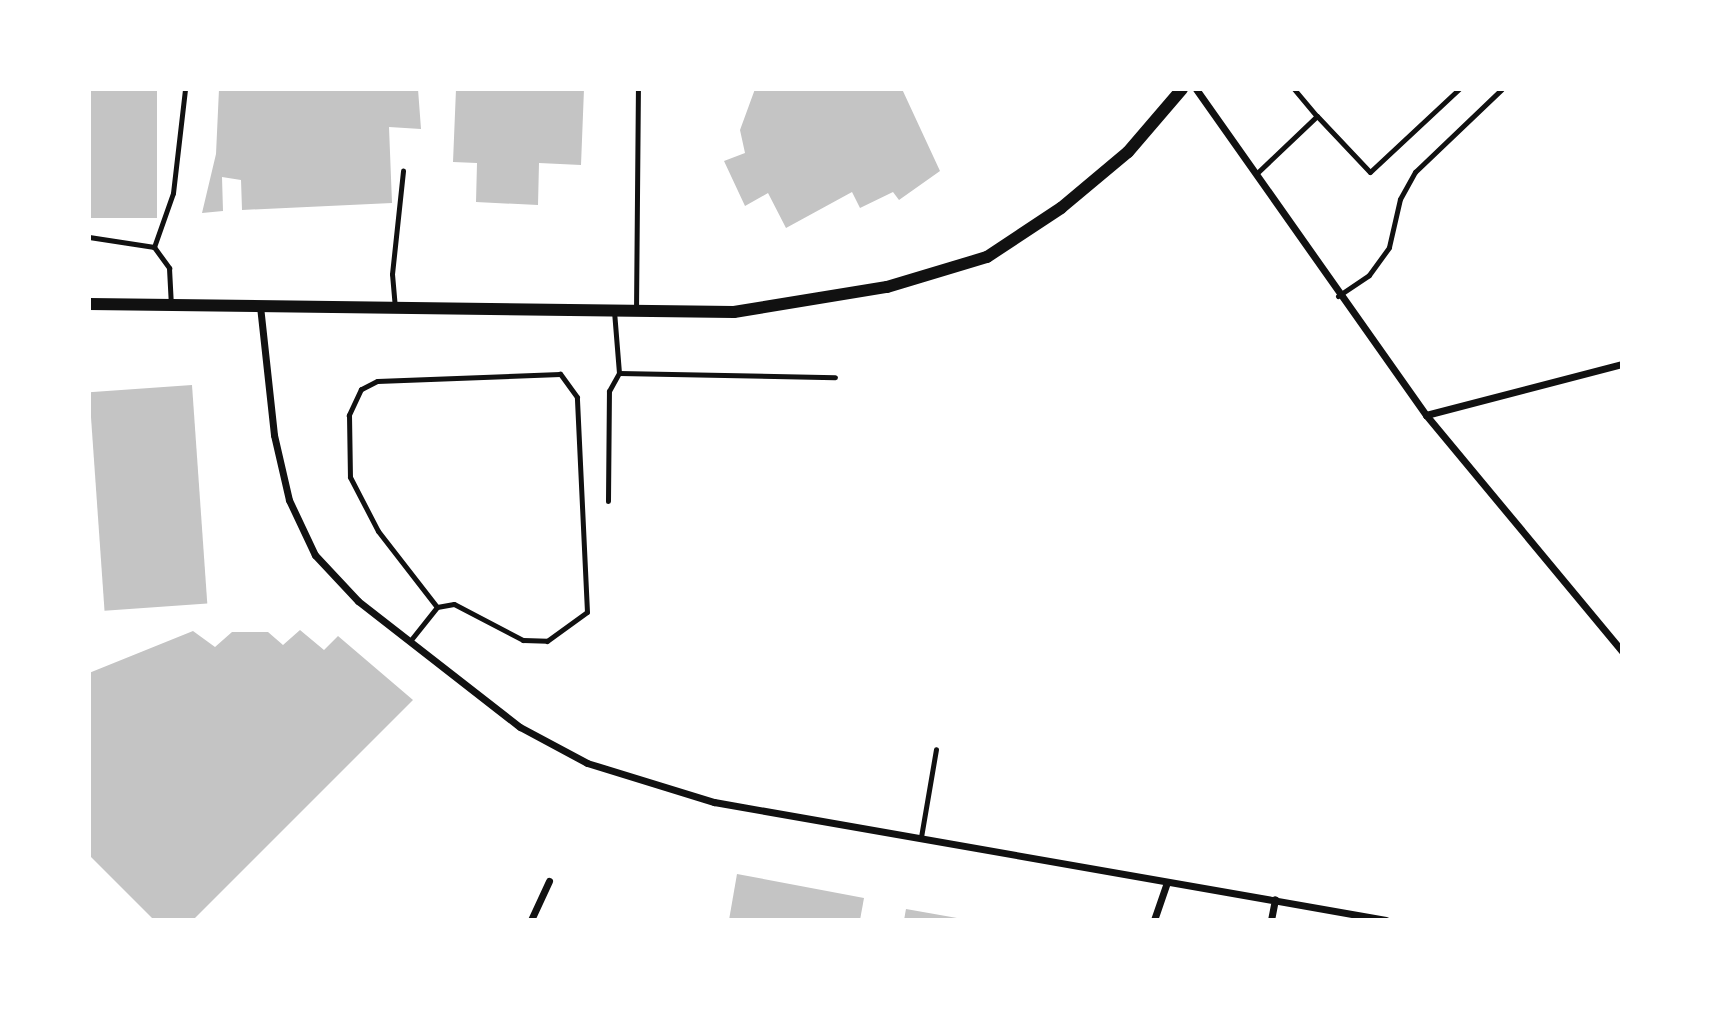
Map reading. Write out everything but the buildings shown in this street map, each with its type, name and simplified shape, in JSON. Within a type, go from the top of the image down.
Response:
[{"type":"street","points":[[89,304],[734,313],[887,287],[987,257],[1061,208],[1128,152],[1182,89]]},
{"type":"street","points":[[1196,89],[1338,296],[1426,415],[1622,650]]},
{"type":"street","points":[[260,306],[274,435],[289,500],[334,579],[520,727],[598,768],[714,802],[1385,920]]},
{"type":"street","points":[[1426,415],[1622,364]]},
{"type":"street","points":[[531,920],[549,881]]},
{"type":"street","points":[[1154,920],[1167,883]]},
{"type":"street","points":[[1271,920],[1275,900]]},
{"type":"lane","points":[[154,247],[173,193],[185,89]]},
{"type":"lane","points":[[636,311],[638,89]]},
{"type":"lane","points":[[1294,89],[1370,172],[1459,89]]},
{"type":"lane","points":[[1338,296],[1369,275],[1389,247],[1400,199],[1415,172],[1502,89]]},
{"type":"lane","points":[[1256,174],[1317,116]]},
{"type":"lane","points":[[395,308],[392,274],[403,171]]},
{"type":"lane","points":[[89,237],[154,247],[169,268],[171,305]]},
{"type":"lane","points":[[608,501],[609,391],[620,373],[614,311]]},
{"type":"lane","points":[[620,373],[835,377]]},
{"type":"lane","points":[[410,641],[437,607],[454,604],[523,640],[547,641],[587,612],[577,397],[561,374],[377,381],[360,389],[349,415],[350,477],[378,531],[437,607]]},
{"type":"lane","points":[[921,837],[936,749]]}]
